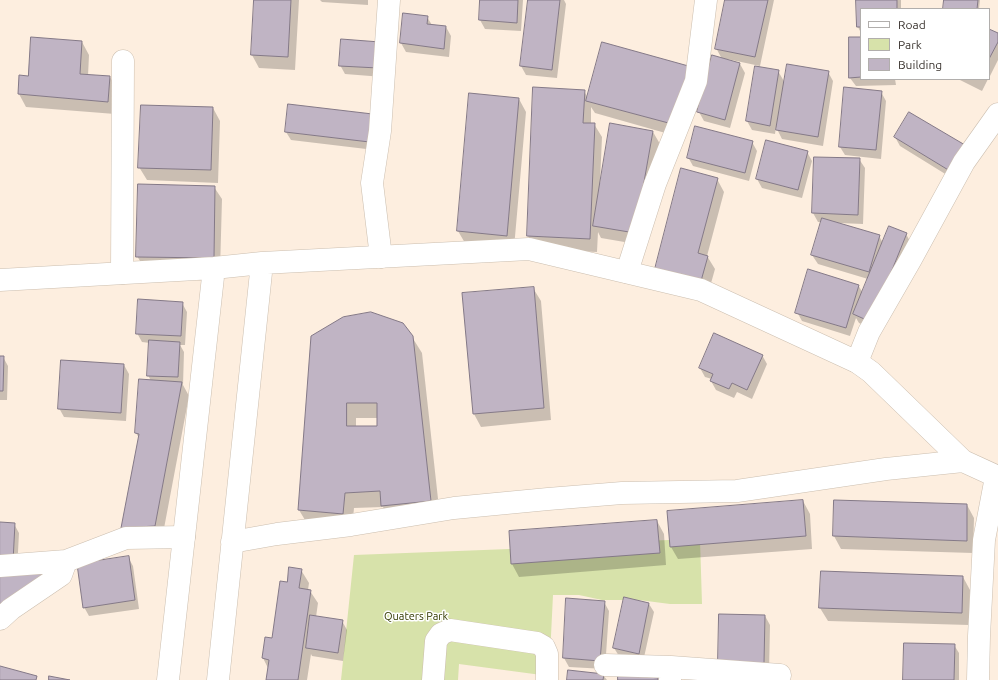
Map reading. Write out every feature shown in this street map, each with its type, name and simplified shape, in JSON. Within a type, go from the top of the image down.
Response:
[{"type":"street","points":[[381,257],[372,183],[380,130],[389,0]]},
{"type":"street","points":[[627,272],[655,184],[696,81],[706,0]]},
{"type":"street","points":[[122,273],[123,61]]},
{"type":"street","points":[[857,362],[869,332],[964,162],[998,114]]},
{"type":"street","points":[[0,280],[529,249],[701,290],[857,362],[871,372],[963,461],[997,477],[984,540],[978,680]]},
{"type":"street","points":[[218,680],[262,264]]},
{"type":"street","points":[[168,680],[214,268]]},
{"type":"street","points":[[232,542],[277,534],[351,525],[454,508],[622,493],[737,491],[886,469],[963,461]]},
{"type":"street","points":[[0,566],[66,561],[126,538],[184,537]]},
{"type":"street","points":[[0,619],[61,575],[66,561]]},
{"type":"street","points":[[433,680],[436,641],[441,634],[450,630],[537,643],[544,647],[547,654],[547,680]]},
{"type":"street","points":[[605,666],[671,674],[780,675]]},
{"type":"green space","name":"Quaters Park","points":[[700,539],[702,604],[670,604],[639,600],[602,600],[579,595],[553,595],[549,676],[459,664],[458,680],[341,680],[354,555],[613,545],[639,541]]},
{"type":"building","points":[[254,0],[291,0],[288,57],[251,55]]},
{"type":"building","points":[[480,0],[518,0],[517,23],[479,20]]},
{"type":"building","points":[[528,0],[560,0],[552,70],[520,66]]},
{"type":"building","points":[[725,0],[768,0],[755,57],[715,49]]},
{"type":"building","points":[[856,0],[897,0],[897,8],[860,8],[860,27],[857,27]]},
{"type":"building","points":[[944,0],[978,0],[977,8],[943,8]]},
{"type":"building","points":[[403,13],[428,16],[427,24],[446,26],[444,49],[400,43]]},
{"type":"building","points":[[990,29],[998,33],[998,42],[990,57]]},
{"type":"building","points":[[31,37],[82,41],[80,74],[110,76],[108,102],[18,94],[19,75],[28,76]]},
{"type":"building","points":[[849,37],[860,37],[860,77],[849,78]]},
{"type":"building","points":[[341,39],[380,42],[378,68],[339,66]]},
{"type":"building","points":[[602,42],[692,67],[676,125],[586,101]]},
{"type":"building","points":[[712,55],[740,63],[725,120],[697,112]]},
{"type":"building","points":[[787,64],[829,71],[818,137],[776,130]]},
{"type":"building","points":[[755,66],[779,70],[770,126],[746,121]]},
{"type":"building","points":[[533,87],[585,90],[583,123],[595,123],[590,239],[527,236]]},
{"type":"building","points":[[844,87],[882,91],[876,150],[839,147]]},
{"type":"building","points":[[469,93],[519,98],[507,236],[457,231]]},
{"type":"building","points":[[288,104],[381,115],[378,143],[285,132]]},
{"type":"building","points":[[141,105],[213,107],[211,170],[138,168]]},
{"type":"building","points":[[909,112],[965,145],[950,171],[894,137]]},
{"type":"building","points":[[610,123],[653,131],[635,233],[593,226]]},
{"type":"building","points":[[695,126],[753,141],[745,173],[687,158]]},
{"type":"building","points":[[766,140],[808,151],[798,190],[756,179]]},
{"type":"building","points":[[814,157],[860,158],[858,215],[812,213]]},
{"type":"building","points":[[681,168],[718,178],[698,253],[708,256],[701,281],[655,269]]},
{"type":"building","points":[[138,184],[215,186],[214,258],[136,257]]},
{"type":"building","points":[[822,218],[880,235],[869,272],[811,255]]},
{"type":"building","points":[[889,226],[907,233],[871,322],[853,314]]},
{"type":"building","points":[[808,269],[859,285],[846,328],[795,313]]},
{"type":"building","points":[[534,287],[544,408],[473,414],[462,293]]},
{"type":"building","points":[[138,299],[183,302],[181,336],[136,334]]},
{"type":"building","points":[[371,312],[403,323],[413,336],[431,501],[381,506],[380,491],[345,493],[343,514],[298,510],[311,336],[343,317]],"holes":[[[347,403],[377,403],[377,426],[347,426]]]},
{"type":"building","points":[[714,333],[763,355],[747,390],[732,383],[729,389],[710,381],[713,374],[699,368]]},
{"type":"building","points":[[149,340],[180,342],[178,377],[147,376]]},
{"type":"building","points":[[0,356],[4,356],[3,391],[0,391]]},
{"type":"building","points":[[61,360],[124,364],[121,413],[58,409]]},
{"type":"building","points":[[139,379],[182,382],[155,526],[121,528],[139,434],[135,433]]},
{"type":"building","points":[[803,500],[806,536],[670,547],[667,511]]},
{"type":"building","points":[[834,500],[967,504],[967,541],[833,536]]},
{"type":"building","points":[[657,520],[660,553],[511,564],[509,531]]},
{"type":"building","points":[[0,522],[15,523],[13,562],[0,561]]},
{"type":"building","points":[[129,556],[135,600],[83,608],[77,564]]},
{"type":"building","points":[[289,567],[302,569],[299,588],[311,590],[298,680],[266,680],[269,660],[262,658],[265,637],[272,638],[280,581],[287,582]]},
{"type":"building","points":[[821,571],[963,576],[962,613],[819,608]]},
{"type":"building","points":[[0,573],[50,573],[0,604]]},
{"type":"building","points":[[624,597],[649,603],[639,654],[613,648]]},
{"type":"building","points":[[566,598],[605,601],[600,661],[563,658]]},
{"type":"building","points":[[719,614],[765,615],[764,663],[718,662]]},
{"type":"building","points":[[310,615],[343,620],[338,653],[306,648]]},
{"type":"building","points":[[904,643],[955,644],[954,680],[903,680]]},
{"type":"building","points":[[0,666],[37,676],[36,680],[0,680]]},
{"type":"building","points":[[568,670],[604,674],[603,680],[567,680]]},
{"type":"building","points":[[618,674],[658,678],[658,680],[618,680]]},
{"type":"building","points":[[49,676],[70,680],[49,680]]}]
